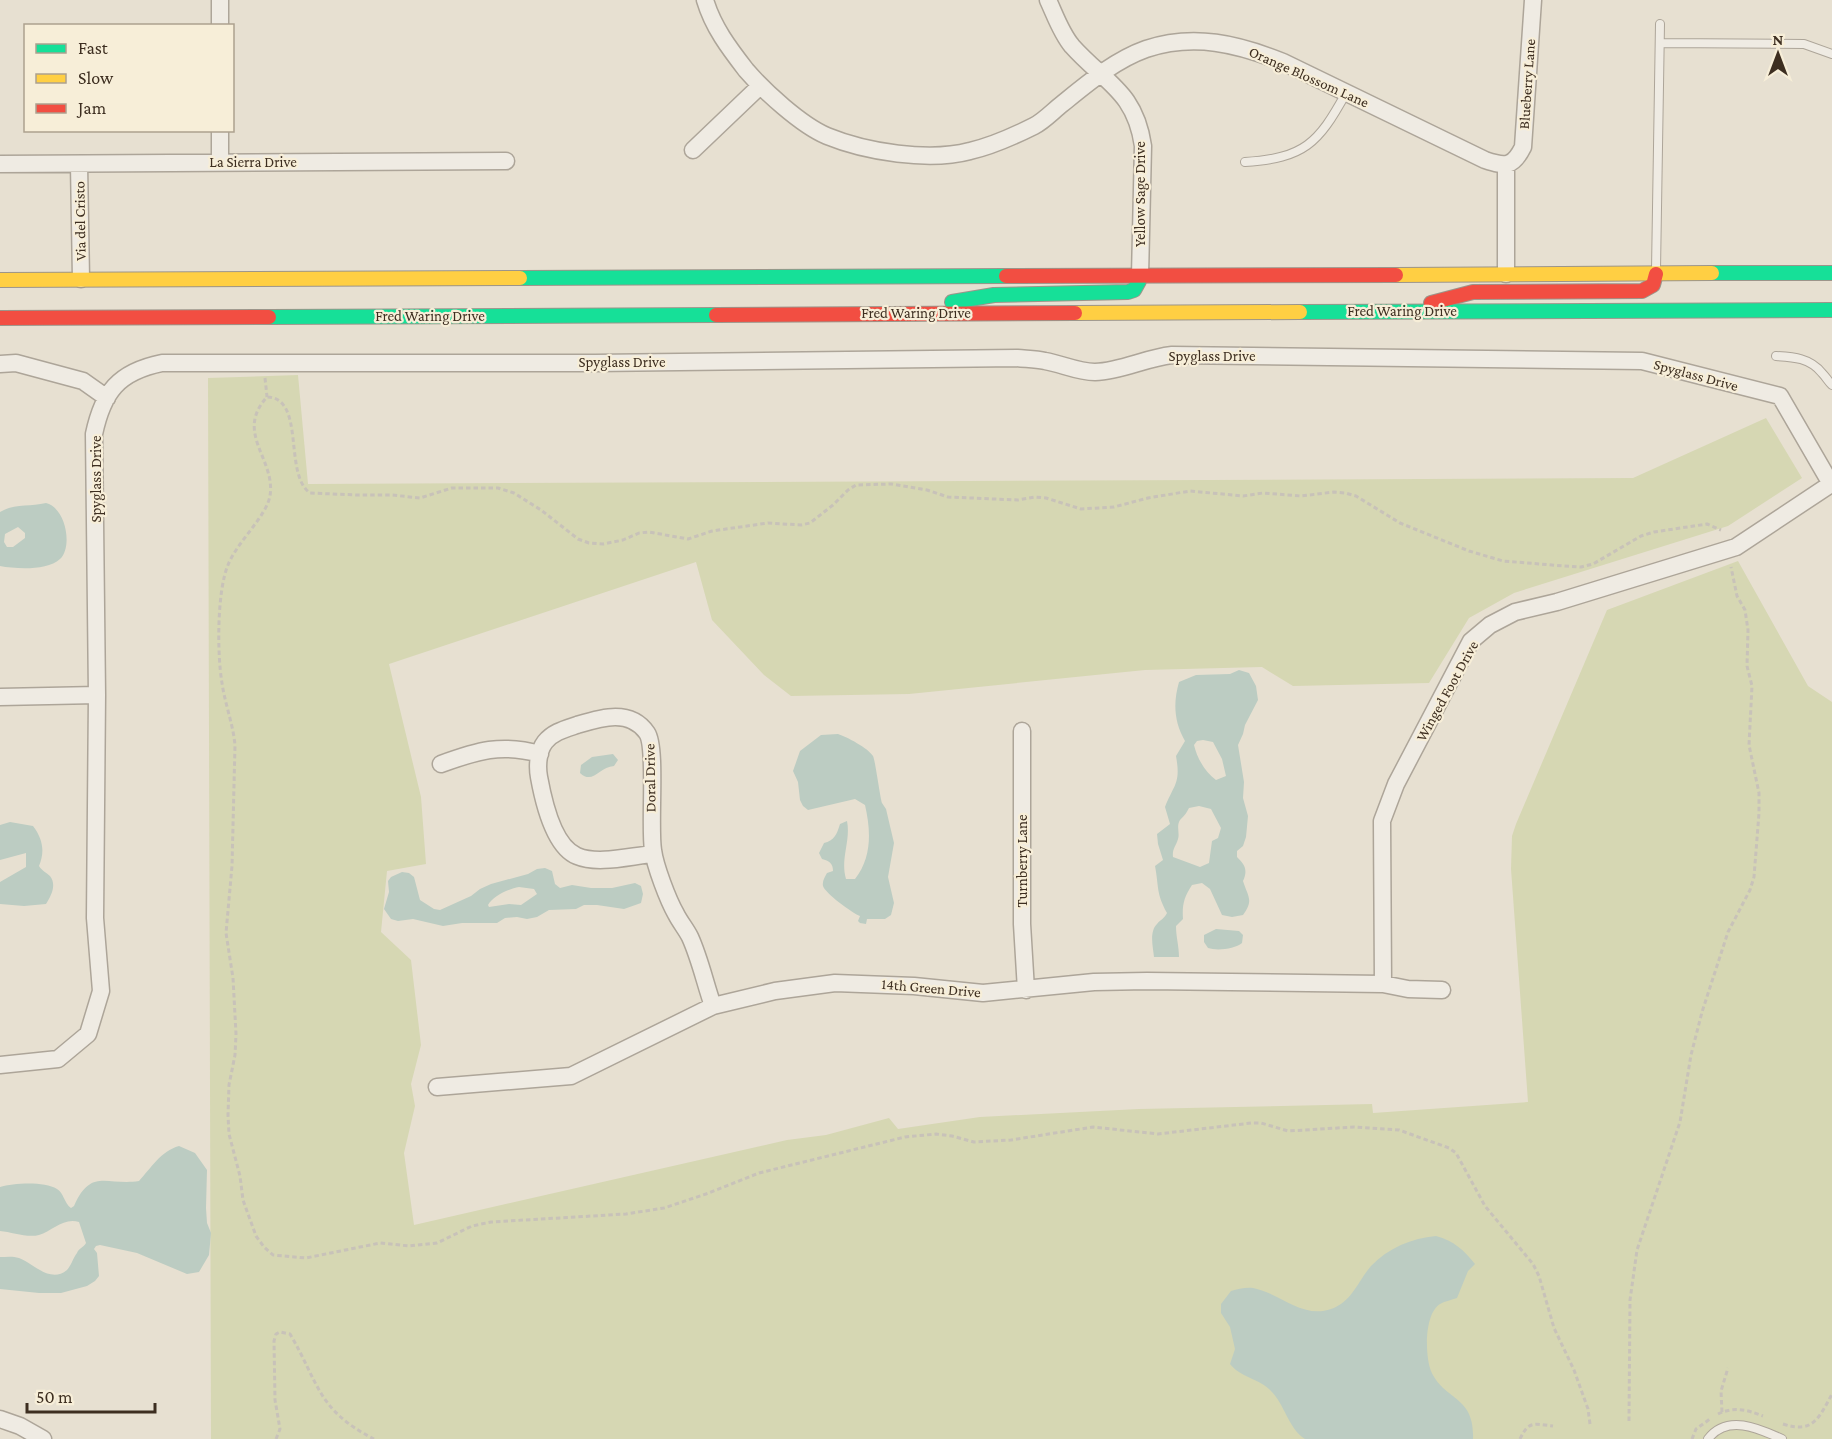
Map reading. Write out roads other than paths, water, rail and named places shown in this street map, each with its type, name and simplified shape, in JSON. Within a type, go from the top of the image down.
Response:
[{"type":"main road","points":[[0,280],[76,286],[1140,276],[1832,273]]},
{"type":"main road","points":[[1403,311],[1473,292],[1642,291],[1653,285],[1656,274]]},
{"type":"main road","points":[[897,313],[994,294],[1128,292],[1134,290],[1138,285],[1140,276]]},
{"type":"main road","name":"Fred Waring Drive","points":[[0,318],[1832,310]]},
{"type":"street","points":[[220,0],[220,24]]},
{"type":"street","name":"Orange Blossom Lane","points":[[705,0],[724,43],[760,86],[825,135],[852,144],[891,152],[909,155],[970,152],[1036,125],[1102,72],[1144,50],[1175,42],[1202,40],[1254,50],[1485,160],[1508,164]]},
{"type":"street","name":"Yellow Sage Drive","points":[[1048,0],[1071,45],[1102,72],[1128,101],[1140,125],[1143,146],[1140,276]]},
{"type":"street","name":"Blueberry Lane","points":[[1508,164],[1516,159],[1523,147],[1533,0]]},
{"type":"street","points":[[693,150],[760,86]]},
{"type":"street","points":[[220,132],[220,162]]},
{"type":"street","name":"La Sierra Drive","points":[[0,164],[506,161]]},
{"type":"street","name":"Via del Cristo","points":[[76,286],[79,164]]},
{"type":"street","points":[[1506,274],[1508,164]]},
{"type":"street","name":"Spyglass Drive","points":[[0,1065],[58,1059],[88,1034],[101,991],[95,918],[97,695],[94,435],[99,409],[123,377],[135,370],[162,363],[595,363],[1017,358],[1045,361],[1093,372],[1118,370],[1157,357],[1172,355],[1642,361],[1780,396],[1832,484]]},
{"type":"street","points":[[0,364],[16,363],[83,381],[106,398]]},
{"type":"street","name":"Winged Foot Drive","points":[[1383,984],[1382,821],[1396,784],[1472,641],[1490,625],[1515,612],[1557,602],[1736,547],[1832,484]]},
{"type":"street","points":[[0,697],[97,695]]},
{"type":"street","name":"Doral Drive","points":[[540,754],[544,743],[552,735],[603,717],[634,721],[651,740],[650,832],[653,854],[675,914],[689,935],[713,1006]]},
{"type":"street","name":"Turnberry Lane","points":[[1022,731],[1022,924],[1026,990]]},
{"type":"street","points":[[441,764],[478,751],[495,748],[521,749],[540,754],[538,770],[541,788],[555,831],[569,852],[577,857],[591,859],[653,854]]},
{"type":"street","name":"14th Green Drive","points":[[437,1087],[572,1076],[713,1006],[775,991],[835,983],[914,986],[983,993],[1094,982],[1147,981],[1383,984],[1408,989],[1442,990]]},
{"type":"street","points":[[0,1419],[20,1426],[43,1439]]},
{"type":"lane","points":[[1656,274],[1660,24]]},
{"type":"lane","points":[[1660,43],[1804,44],[1818,47],[1832,54]]},
{"type":"lane","points":[[1245,162],[1274,160],[1289,156],[1308,144],[1324,130],[1346,93]]},
{"type":"lane","points":[[1776,356],[1799,357],[1811,363],[1832,385]]},
{"type":"lane","points":[[1708,1439],[1722,1427],[1741,1424],[1782,1439]]}]
